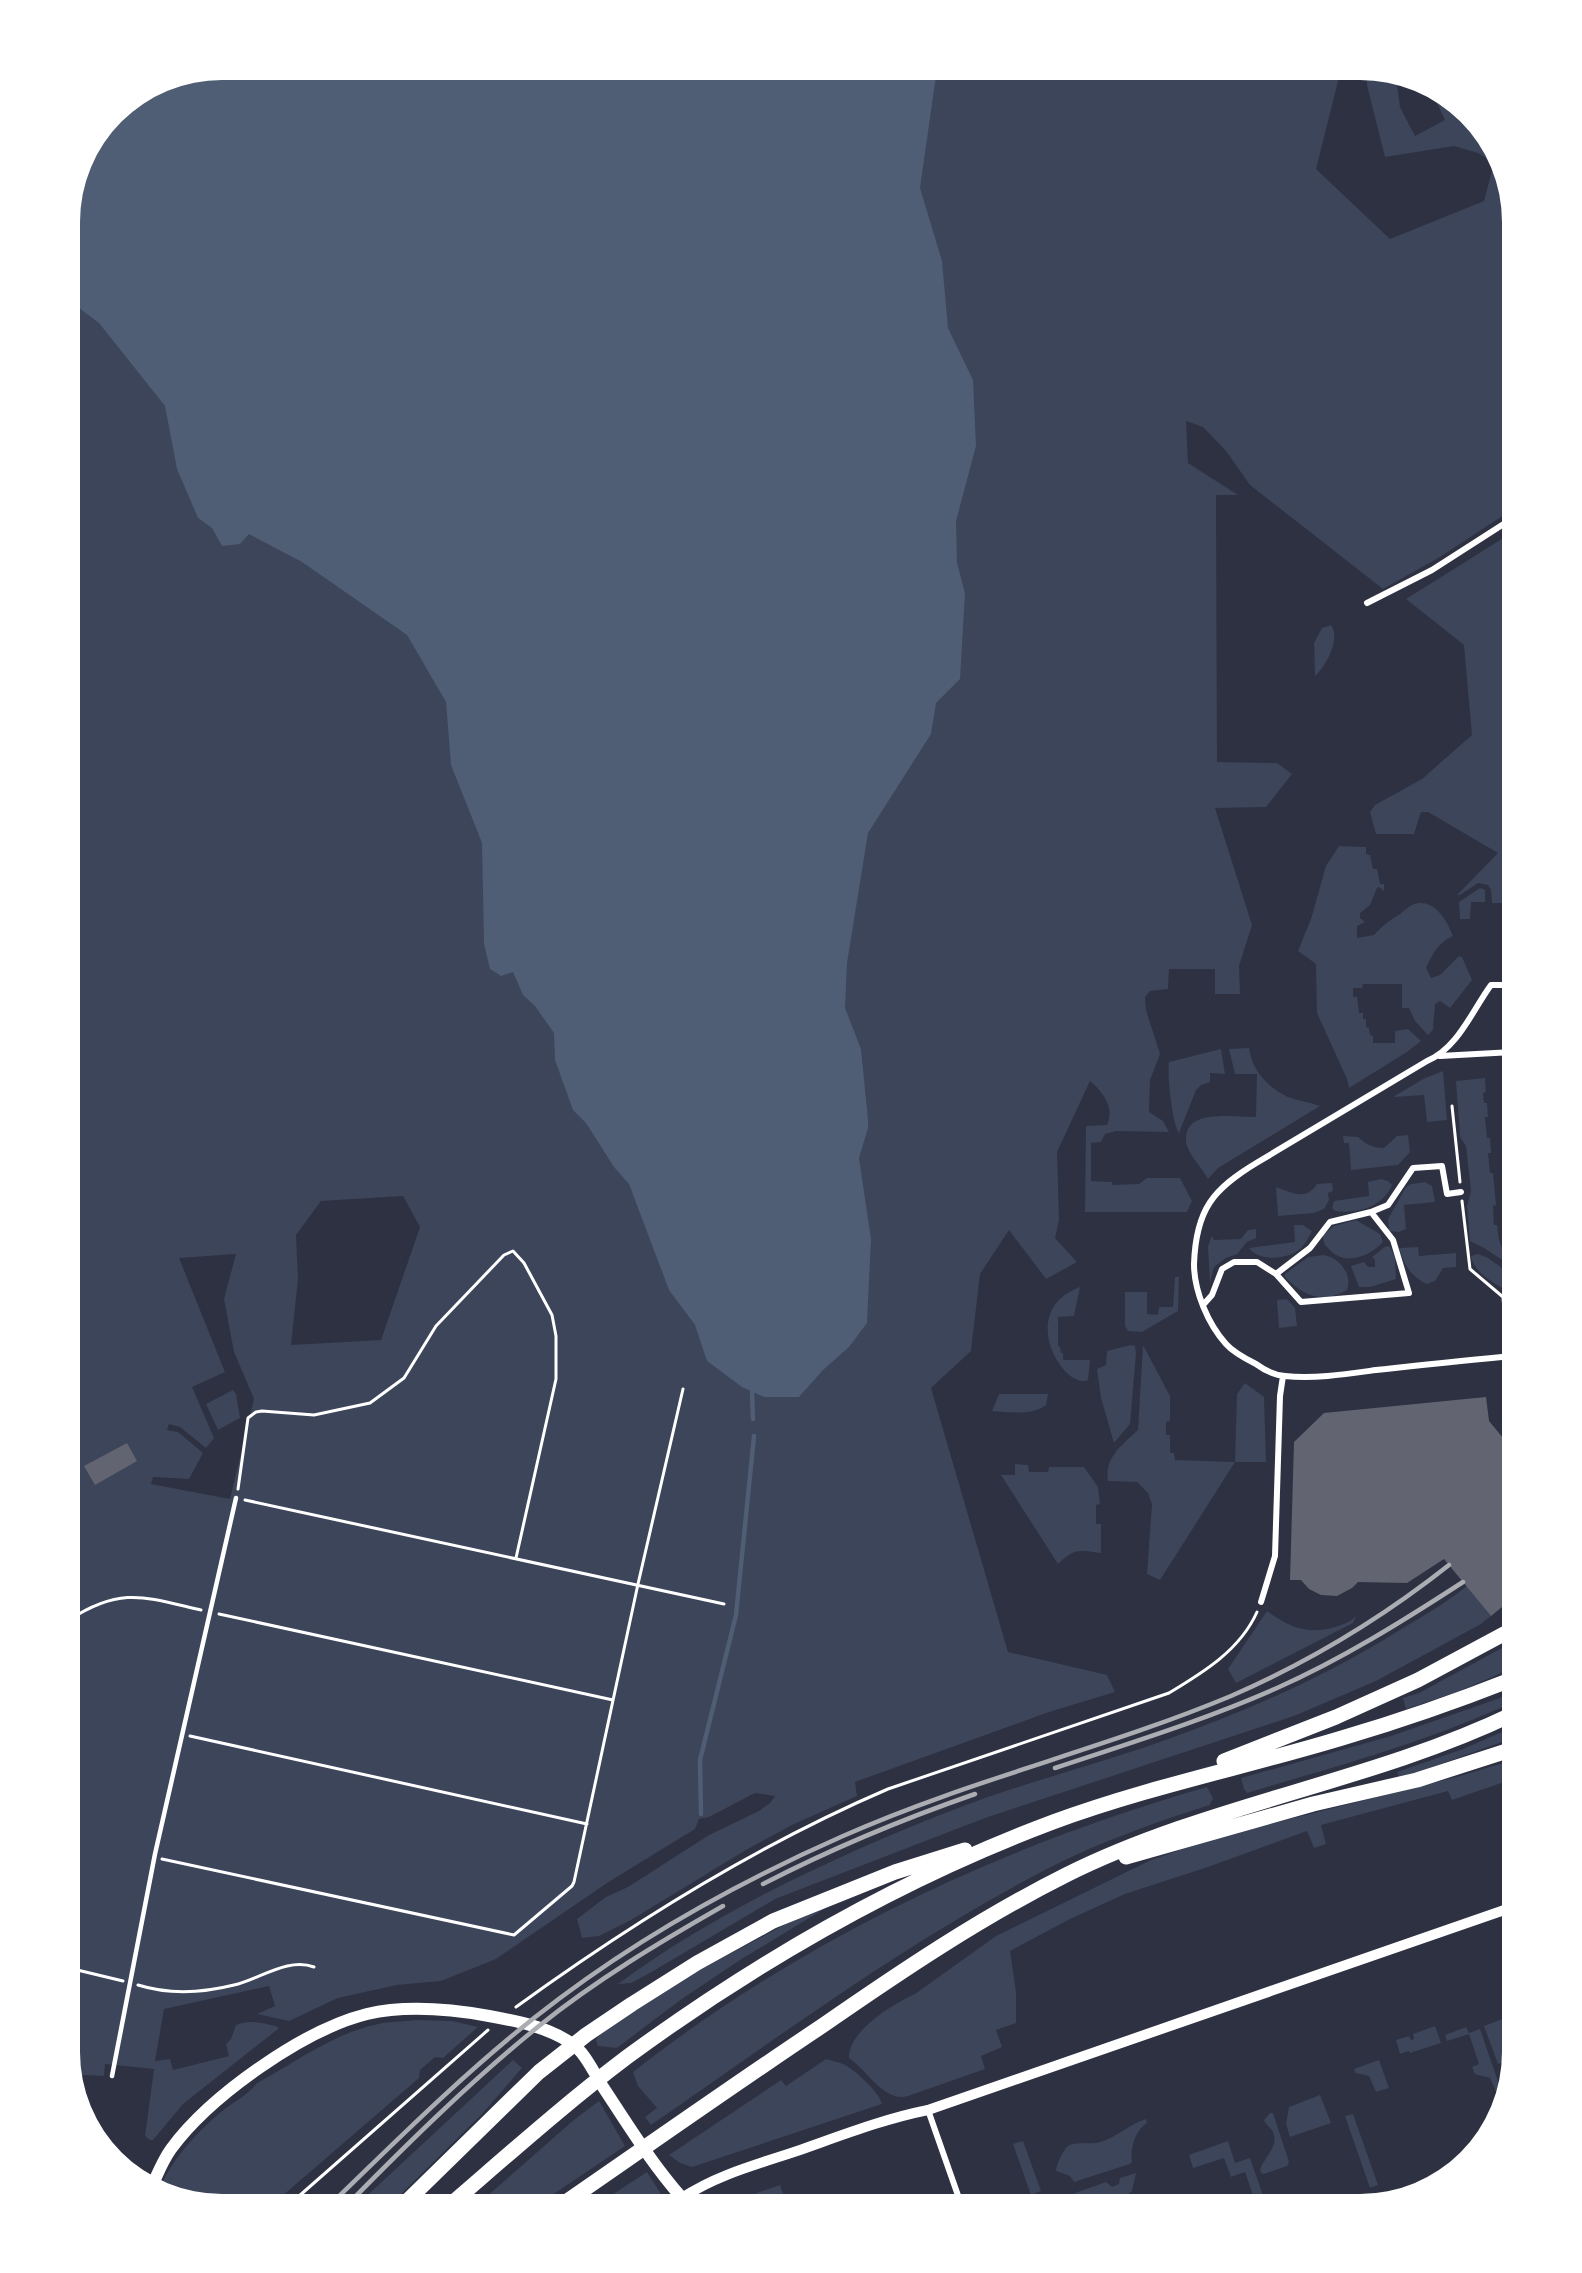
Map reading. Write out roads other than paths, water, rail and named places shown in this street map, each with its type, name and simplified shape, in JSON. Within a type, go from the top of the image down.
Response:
[{"type":"highway","points":[[1178,1782],[1248,1751],[1336,1717],[1418,1680],[1502,1635]]},
{"type":"highway","points":[[415,2193],[539,2072],[573,2045],[697,1963],[773,1921],[895,1872],[1178,1782],[1341,1739],[1431,1710],[1502,1683]]},
{"type":"highway","points":[[578,2193],[922,1959],[1066,1875],[1144,1840],[1407,1757],[1502,1718]]},
{"type":"highway","points":[[1066,1875],[1313,1804],[1417,1780],[1502,1753]]},
{"type":"highway","points":[[464,2193],[570,2102],[625,2059],[741,1979],[876,1901],[973,1855],[1053,1822]]},
{"type":"main road","points":[[157,2177],[171,2150],[186,2132],[219,2100],[269,2063],[304,2040],[336,2024],[368,2014],[412,2009],[452,2011],[504,2019],[534,2026],[573,2045],[674,2193]]},
{"type":"street","points":[[1367,603],[1432,570],[1502,525]]},
{"type":"street","points":[[1440,1056],[1453,1041],[1491,985],[1502,985]]},
{"type":"street","points":[[1502,1053],[1440,1056],[1427,1061],[1233,1177],[1218,1190],[1202,1219],[1196,1241],[1194,1267],[1203,1305],[1226,1345],[1256,1365],[1283,1376],[1352,1373],[1502,1357]]},
{"type":"street","points":[[1276,1274],[1310,1248],[1330,1222],[1371,1212],[1388,1205],[1413,1168],[1442,1166],[1447,1194],[1461,1192]]},
{"type":"street","points":[[1203,1305],[1212,1295],[1222,1269],[1234,1262],[1257,1262],[1276,1274],[1301,1302],[1409,1293],[1393,1240],[1371,1212]]},
{"type":"street","points":[[1261,1602],[1275,1556],[1283,1376]]},
{"type":"street","points":[[689,2193],[698,2187],[731,2174],[889,2119],[928,2110],[1502,1911]]},
{"type":"street","points":[[928,2110],[957,2194]]},
{"type":"lane","points":[[112,2076],[154,1857],[236,1498]]},
{"type":"waterway","points":[[752,1392],[753,1419]]},
{"type":"waterway","points":[[701,1814],[700,1760],[736,1615],[754,1436]]},
{"type":"railway","points":[[342,2193],[430,2108],[534,2018],[606,1965],[682,1917],[762,1874],[891,1816],[1183,1715],[1260,1683],[1344,1638],[1398,1603],[1449,1565]]},
{"type":"railway","points":[[1055,1768],[1195,1721],[1277,1688],[1372,1639],[1463,1582]]},
{"type":"railway","points":[[763,1884],[867,1835],[975,1794]]},
{"type":"railway","points":[[359,2193],[441,2112],[539,2026],[606,1977],[723,1906]]}]
